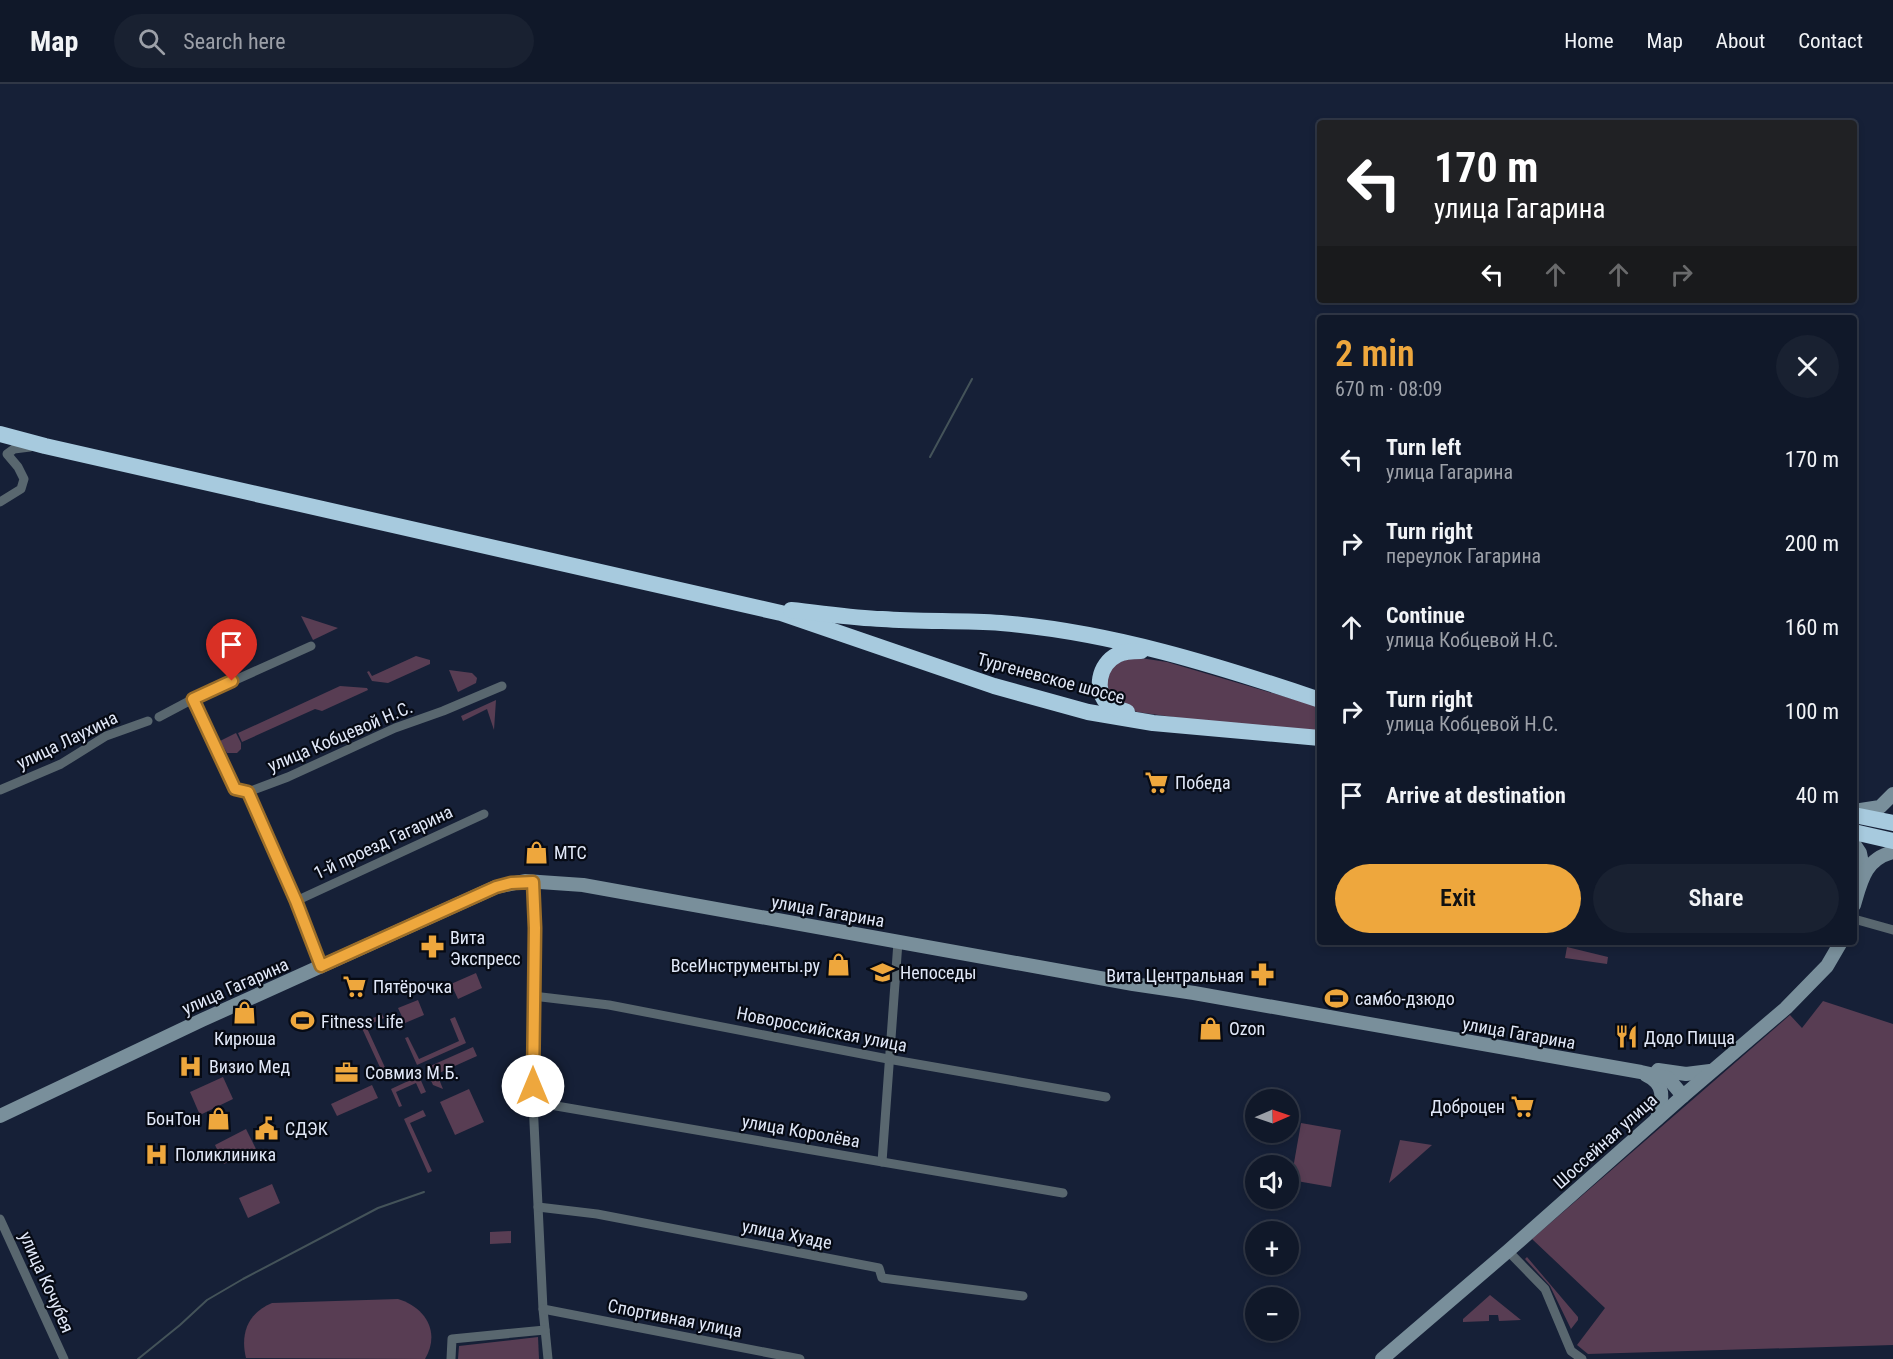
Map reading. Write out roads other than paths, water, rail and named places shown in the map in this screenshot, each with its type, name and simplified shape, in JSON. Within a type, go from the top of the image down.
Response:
[{"type":"highway","points":[[0,428],[781,611]]},
{"type":"highway","points":[[0,434],[781,611]]},
{"type":"highway","name":"Тургеневское шоссе","points":[[781,611],[880,619],[1002,624],[1081,635],[1161,651],[1233,671],[1317,699]]},
{"type":"highway","name":"Тургеневское шоссе","points":[[781,611],[994,686],[1088,712],[1153,723],[1317,738]]},
{"type":"highway","points":[[1153,723],[1109,705],[1101,692],[1099,678],[1106,664],[1115,655],[1127,651],[1161,651]]},
{"type":"highway","points":[[1857,814],[1893,823]]},
{"type":"highway","points":[[1857,833],[1893,841]]},
{"type":"street","points":[[0,502],[21,489],[24,479],[7,454],[24,447],[45,446]]},
{"type":"street","points":[[159,717],[193,699],[311,646]]},
{"type":"street","name":"улица Кобцевой Н.С.","points":[[248,792],[288,777],[395,728],[502,686]]},
{"type":"street","points":[[193,699],[235,789],[248,792],[296,901],[321,966]]},
{"type":"street","name":"улица Лаухина","points":[[0,790],[61,764],[106,736],[148,721]]},
{"type":"street","points":[[1857,812],[1880,807],[1893,794]]},
{"type":"street","name":"1-й проезд Гагарина","points":[[296,901],[484,814]]},
{"type":"street","points":[[1857,848],[1864,873]]},
{"type":"street","points":[[1857,895],[1864,873],[1873,860],[1893,852]]},
{"type":"street","points":[[533,882],[535,928],[533,1102],[543,1309],[548,1359]]},
{"type":"street","name":"улица Гагарина","points":[[0,1116],[42,1098],[157,1041],[496,887],[511,883],[533,882],[583,885],[1641,1072],[1668,1078],[1683,1096]]},
{"type":"street","points":[[1857,920],[1893,930]]},
{"type":"street","points":[[882,1162],[898,942]]},
{"type":"street","name":"Шоссейная улица","points":[[1382,1359],[1799,996],[1827,966],[1839,945]]},
{"type":"street","name":"Новороссийская улица","points":[[533,996],[609,1005],[888,1059],[1106,1097]]},
{"type":"street","points":[[1641,1072],[1658,1070],[1686,1074],[1712,1071]]},
{"type":"street","points":[[1641,1072],[1656,1081],[1662,1090],[1663,1098],[1656,1119]]},
{"type":"street","name":"улица Королёва","points":[[533,1102],[1064,1193]]},
{"type":"street","name":"улица Хуаде","points":[[538,1207],[597,1214],[879,1268],[882,1278],[1023,1296]]},
{"type":"street","name":"улица Кочубея","points":[[0,1219],[64,1359]]},
{"type":"street","points":[[1508,1251],[1545,1289],[1571,1351],[1582,1359]]},
{"type":"street","name":"Спортивная улица","points":[[543,1309],[800,1359]]},
{"type":"street","points":[[451,1359],[452,1340],[545,1330]]},
{"type":"waterway","points":[[930,457],[972,379]]},
{"type":"waterway","points":[[138,1359],[207,1300],[378,1208],[424,1192]]},
{"type":"place","name":"Победа","points":[[1157,782]]},
{"type":"place","name":"МТС","points":[[536,852]]},
{"type":"place","name":"Вита Экспресс","points":[[432,947]]},
{"type":"place","name":"ВсеИнструменты.ру","points":[[838,965]]},
{"type":"place","name":"Непоседы","points":[[882,972]]},
{"type":"place","name":"Вита Центральная","points":[[1262,975]]},
{"type":"place","name":"Пятёрочка","points":[[355,986]]},
{"type":"place","name":"самбо-дзюдо","points":[[1337,998]]},
{"type":"place","name":"Кирюша","points":[[245,1012]]},
{"type":"place","name":"Fitness Life","points":[[303,1021]]},
{"type":"place","name":"Ozon","points":[[1211,1028]]},
{"type":"place","name":"Додо Пицца","points":[[1626,1037]]},
{"type":"place","name":"Визио Мед","points":[[191,1066]]},
{"type":"place","name":"Совмиз М.Б.","points":[[347,1072]]},
{"type":"place","name":"Доброцен","points":[[1523,1106]]},
{"type":"place","name":"БонТон","points":[[219,1118]]},
{"type":"place","name":"СДЭК","points":[[267,1128]]},
{"type":"place","name":"Поликлиника","points":[[157,1154]]}]
